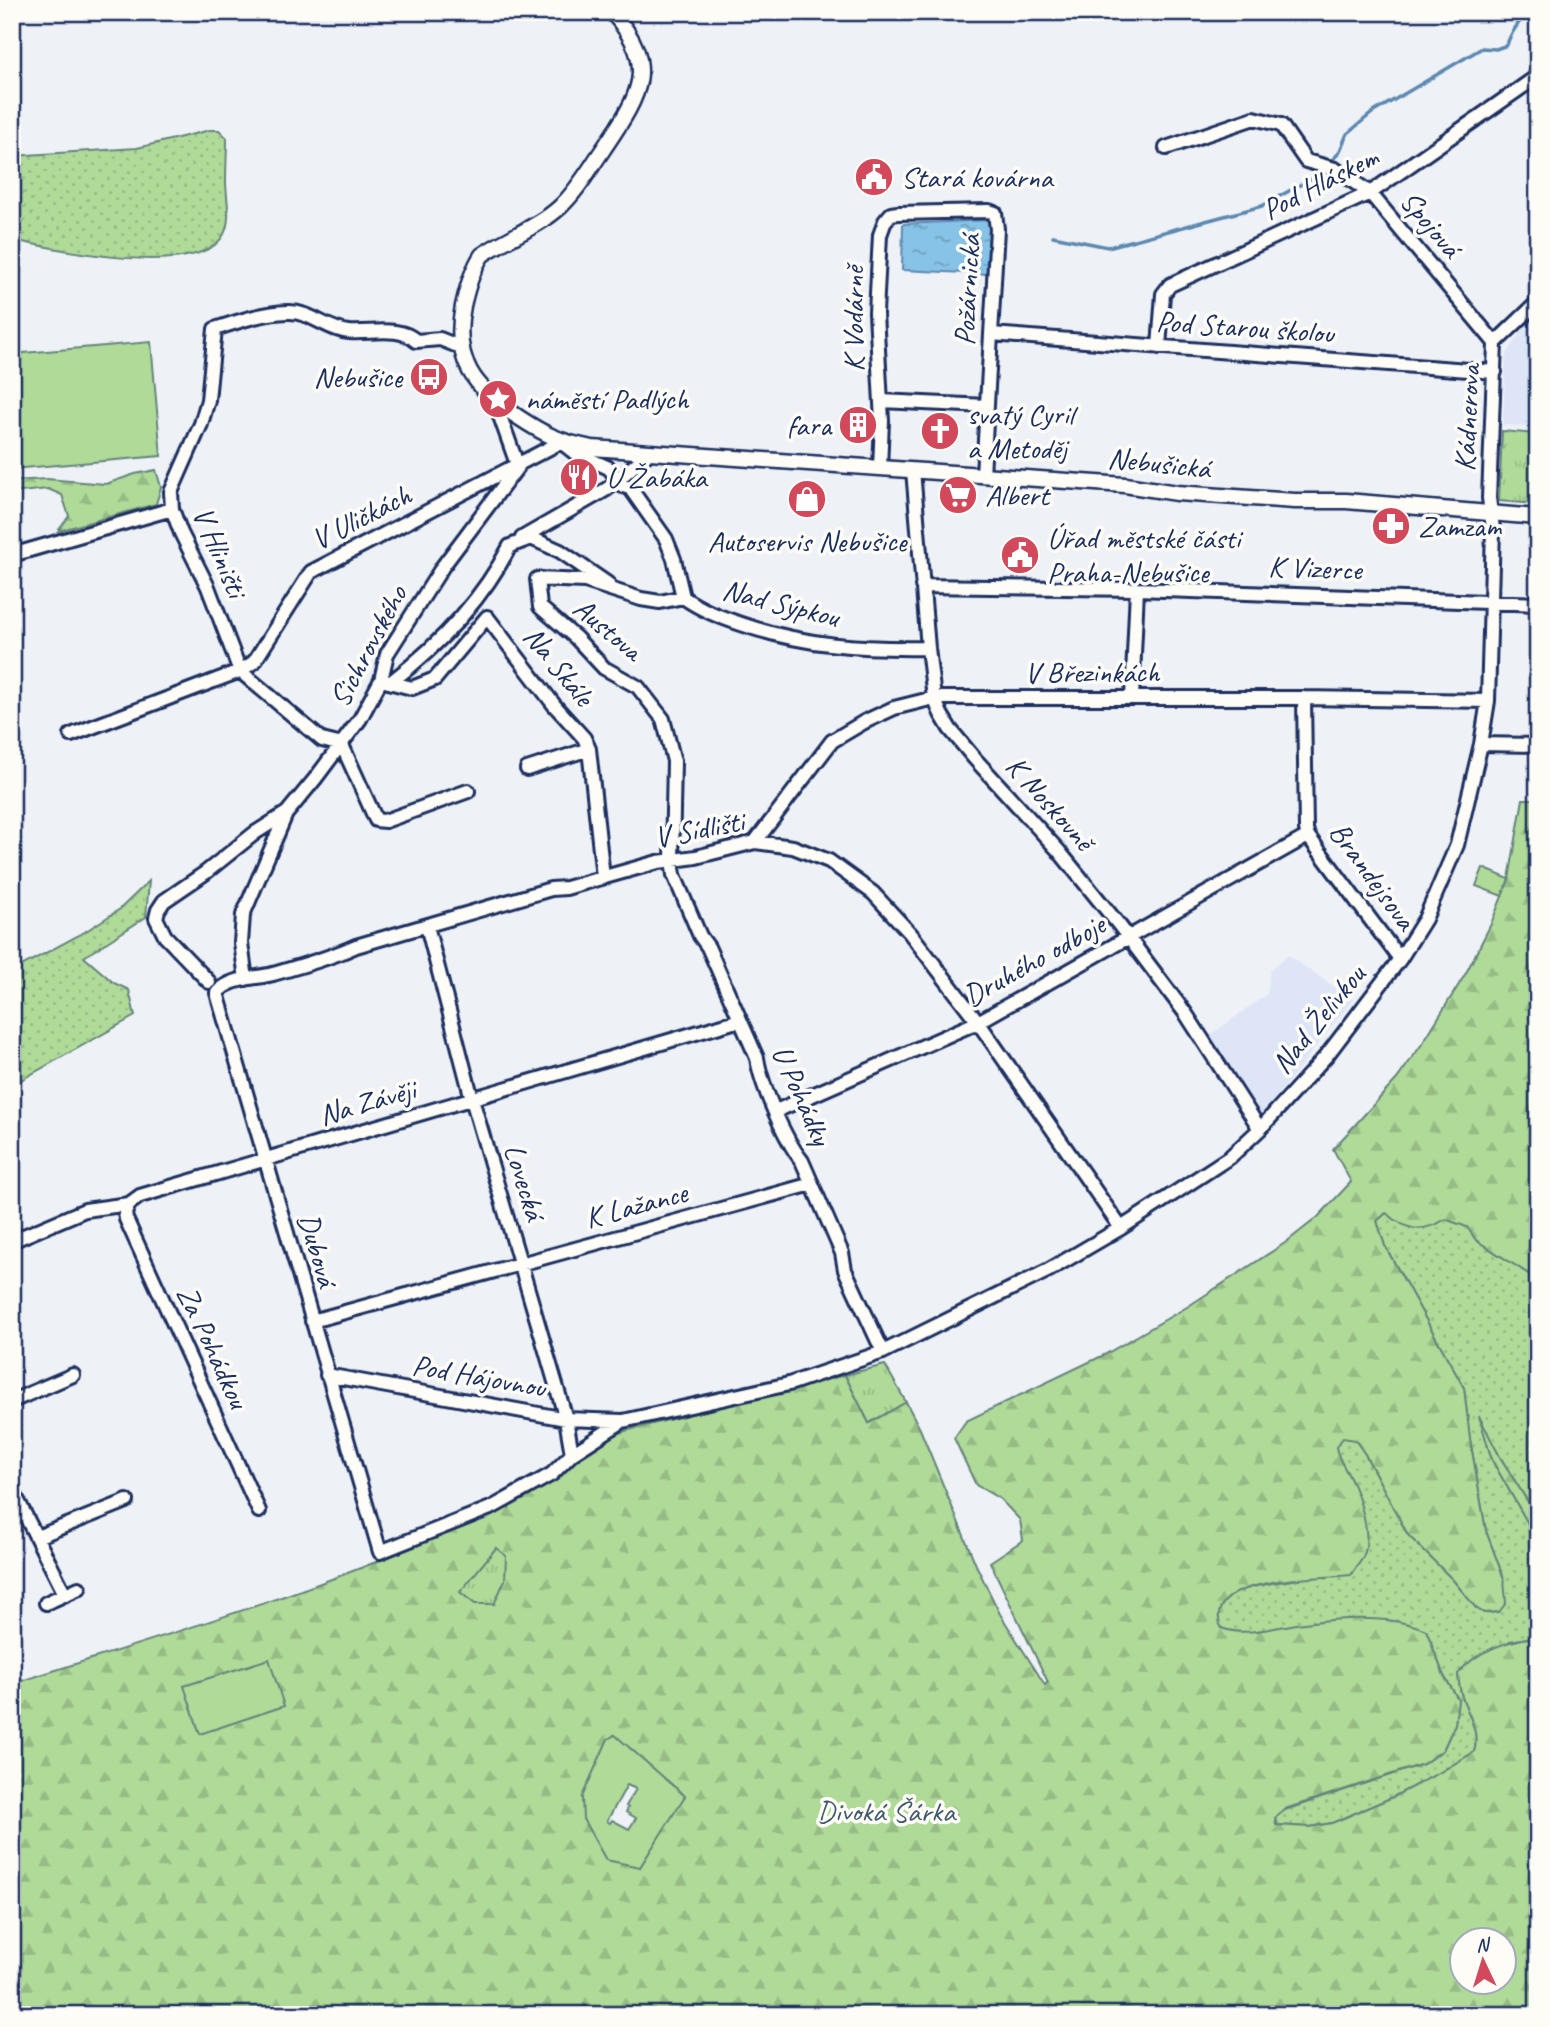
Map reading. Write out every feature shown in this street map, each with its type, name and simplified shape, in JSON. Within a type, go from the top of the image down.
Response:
[{"type":"street","points":[[612,12],[635,43],[640,58],[641,73],[634,99],[576,190],[558,208],[482,255],[474,267],[465,299],[460,347],[470,374],[495,402],[575,453],[609,468],[616,478]]},
{"type":"street","name":"Pod Hláskem","points":[[1159,347],[1163,294],[1170,285],[1370,193],[1538,76]]},
{"type":"street","name":"Spojová","points":[[1166,148],[1254,118],[1282,124],[1306,161],[1335,169],[1370,193],[1495,343]]},
{"type":"street","name":"Požárnická","points":[[891,214],[989,211],[995,214],[997,229],[983,475]]},
{"type":"street","name":"K Vodárně","points":[[880,468],[881,401],[876,313],[879,243],[885,221],[891,214]]},
{"type":"street","name":"Kádnerova","points":[[1491,513],[1489,498],[1495,343],[1538,302]]},
{"type":"street","name":"V Hliništi","points":[[342,745],[322,740],[240,671],[208,587],[172,509],[171,492],[201,424],[208,400],[215,329],[261,314],[292,312],[330,328],[349,332],[399,333],[411,336],[416,341],[439,339],[460,347]]},
{"type":"street","name":"Pod Starou školou","points":[[991,334],[1495,372]]},
{"type":"street","points":[[881,401],[987,406]]},
{"type":"street","points":[[495,402],[518,467],[561,442],[592,448],[649,453]]},
{"type":"street","points":[[386,681],[421,660],[494,578],[510,546],[607,489],[616,478],[649,453]]},
{"type":"street","name":"Nebušická","points":[[649,453],[1125,485],[1177,493],[1295,501],[1346,501],[1538,517]]},
{"type":"street","name":"V Uličkách","points":[[71,735],[240,671],[254,662],[311,572],[518,467]]},
{"type":"street","name":"Sichrovského","points":[[246,979],[242,943],[243,915],[286,814],[342,745],[386,681],[387,654],[443,566],[518,467]]},
{"type":"street","name":"K Noskovně","points":[[913,470],[934,698],[950,729],[1058,850],[1129,938],[1186,1014],[1260,1129]]},
{"type":"street","name":"Nad Sýpkou","points":[[616,478],[623,486],[630,488],[666,539],[683,597],[707,612],[805,642],[840,647],[928,648]]},
{"type":"street","points":[[12,555],[172,509]]},
{"type":"street","name":"Nad Želivkou","points":[[883,1352],[1049,1270],[1121,1228],[1230,1157],[1260,1129],[1327,1055],[1400,959],[1425,919],[1457,845],[1481,744],[1488,701],[1493,528],[1491,513]]},
{"type":"street","points":[[510,546],[531,538],[560,551],[614,589]]},
{"type":"street","name":"Austova","points":[[672,860],[674,761],[663,719],[638,687],[604,668],[576,638],[540,607],[537,579],[577,580],[660,602],[683,597]]},
{"type":"street","name":"K Vizerce","points":[[922,586],[1137,589],[1491,600],[1538,604]]},
{"type":"street","points":[[1132,698],[1137,589]]},
{"type":"street","name":"Na Skále","points":[[386,681],[412,688],[435,679],[486,617],[555,706],[584,738],[589,749],[603,877]]},
{"type":"street","name":"V Březinkách","points":[[755,842],[832,741],[894,708],[934,698],[1488,701]]},
{"type":"street","name":"Brandejsova","points":[[1304,698],[1308,836],[1400,959]]},
{"type":"street","points":[[1481,744],[1538,745]]},
{"type":"street","points":[[342,745],[371,811],[380,822],[467,791]]},
{"type":"street","name":"Na Skále","points":[[527,769],[589,749]]},
{"type":"street","name":"Sichrovského","points":[[209,982],[165,936],[156,918],[158,910],[164,901],[205,873],[255,833],[286,814]]},
{"type":"street","name":"Druhého odboje","points":[[776,1111],[978,1022],[1308,836]]},
{"type":"street","name":"V Sídlišti","points":[[246,979],[270,975],[551,889],[566,888],[672,860],[755,842],[793,847],[829,861],[873,893],[910,933],[978,1022],[1121,1228]]},
{"type":"street","name":"U Pohádky","points":[[672,860],[676,881],[700,936],[708,947],[793,1151],[801,1160],[812,1184],[842,1253],[845,1270],[883,1352]]},
{"type":"street","name":"Lovecká","points":[[427,926],[472,1099],[566,1419],[572,1454]]},
{"type":"street","name":"Dubová","points":[[246,979],[223,987],[217,997],[380,1552]]},
{"type":"street","name":"Na Závěji","points":[[12,1241],[85,1210],[129,1204],[140,1196],[740,1020]]},
{"type":"street","name":"K Lažance","points":[[312,1321],[812,1184]]},
{"type":"street","name":"Za Pohádkou","points":[[129,1204],[125,1213],[126,1219],[259,1511]]},
{"type":"street","name":"Pod Hájovnou","points":[[327,1375],[566,1419],[623,1421],[789,1384],[883,1352]]},
{"type":"street","points":[[12,1401],[73,1375]]},
{"type":"street","name":"Pod Hájovnou","points":[[380,1552],[493,1507],[552,1474],[572,1454],[623,1421]]},
{"type":"street","points":[[12,1489],[65,1594]]},
{"type":"street","points":[[37,1537],[127,1501]]},
{"type":"street","points":[[46,1603],[79,1588]]},
{"type":"shaded area","points":[[1538,314],[1538,428],[1503,425],[1506,356],[1521,331]]},
{"type":"shaded area","points":[[1288,955],[1353,1000],[1260,1117],[1209,1036],[1267,994],[1270,970]]},
{"type":"green space","points":[[219,130],[227,138],[228,215],[224,234],[210,248],[188,256],[128,258],[38,245],[18,241],[12,236],[12,156],[137,148]]},
{"type":"green space","points":[[151,342],[161,456],[12,469],[12,354]]},
{"type":"green space","points":[[1502,431],[1538,434],[1538,504],[1499,501]]},
{"type":"green space","points":[[156,470],[161,487],[156,504],[58,531],[69,516],[62,495],[48,489],[12,493],[12,481],[47,479],[106,484]]},
{"type":"green space","name":"Divoká Šárka","points":[[1523,799],[1538,799],[1538,1280],[1476,1240],[1467,1227],[1446,1219],[1421,1228],[1401,1224],[1386,1213],[1377,1221],[1385,1246],[1464,1388],[1486,1531],[1504,1579],[1506,1603],[1499,1612],[1484,1613],[1476,1608],[1453,1580],[1408,1535],[1365,1454],[1355,1440],[1343,1438],[1336,1447],[1337,1451],[1353,1484],[1366,1527],[1366,1548],[1351,1575],[1267,1583],[1245,1589],[1229,1598],[1220,1611],[1221,1628],[1243,1632],[1354,1619],[1410,1624],[1426,1630],[1444,1676],[1458,1699],[1455,1724],[1443,1750],[1423,1764],[1285,1809],[1275,1818],[1276,1825],[1309,1827],[1332,1823],[1393,1797],[1474,1752],[1475,1733],[1458,1674],[1484,1652],[1538,1636],[1538,2015],[589,2015],[585,2005],[581,2015],[12,2015],[12,1684],[307,1588],[422,1543],[523,1495],[595,1447],[625,1431],[845,1375],[869,1423],[906,1402],[1000,1614],[1045,1685],[1048,1682],[990,1562],[1023,1540],[1020,1520],[1000,1499],[976,1485],[954,1438],[966,1421],[1104,1355],[1187,1307],[1285,1243],[1318,1217],[1351,1182],[1333,1149],[1397,1079],[1422,1044],[1466,973],[1490,926],[1509,879]],"holes":[[[614,1735],[684,1796],[640,1867],[583,1819]]]},
{"type":"green space","points":[[1483,868],[1509,879],[1502,896],[1476,886]]},
{"type":"green space","points":[[149,881],[146,917],[84,957],[114,983],[129,990],[135,1016],[12,1085],[12,971],[83,933],[120,909]]},
{"type":"green space","points":[[1386,1213],[1435,1225],[1445,1219],[1468,1227],[1476,1240],[1538,1280],[1538,1518],[1481,1422],[1492,1460],[1538,1541],[1538,1636],[1510,1641],[1458,1674],[1475,1733],[1474,1752],[1393,1797],[1332,1823],[1309,1827],[1277,1825],[1275,1818],[1285,1810],[1423,1764],[1443,1750],[1455,1724],[1458,1699],[1444,1676],[1426,1630],[1357,1620],[1311,1623],[1256,1632],[1233,1632],[1221,1628],[1219,1614],[1222,1603],[1231,1595],[1258,1586],[1306,1577],[1364,1555],[1360,1506],[1335,1447],[1343,1437],[1355,1439],[1365,1454],[1408,1535],[1453,1580],[1476,1608],[1484,1613],[1499,1612],[1504,1579],[1486,1531],[1464,1388],[1385,1246],[1377,1221]]},
{"type":"green space","points":[[885,1365],[906,1402],[869,1423],[845,1375]]},
{"type":"green space","points":[[1479,1416],[1500,1457],[1538,1518],[1538,1541],[1492,1460]]},
{"type":"green space","points":[[496,1548],[506,1556],[505,1580],[494,1604],[475,1604],[460,1592]]},
{"type":"green space","points":[[269,1659],[284,1706],[200,1734],[184,1686]]},
{"type":"green space","points":[[615,1735],[685,1796],[640,1867],[606,1860],[583,1819],[582,1797],[608,1739]],"holes":[[[627,1785],[636,1789],[626,1806],[626,1812],[636,1818],[629,1829],[612,1820],[610,1823],[607,1821]]]},
{"type":"water","points":[[990,220],[987,274],[902,270],[903,224]]},
{"type":"waterway","points":[[1330,162],[1339,153],[1347,134],[1372,113],[1482,48],[1496,49],[1507,45],[1512,32],[1526,12]]},
{"type":"waterway","points":[[1053,236],[1108,247],[1262,206],[1325,171]]},
{"type":"place","name":"Stará kovárna","points":[[874,177]]},
{"type":"place","name":"Nebušice","points":[[429,377]]},
{"type":"place","name":"náměstí Padlých","points":[[498,399]]},
{"type":"place","name":"fara","points":[[858,425]]},
{"type":"place","name":"svatý Cyril a Metoděj","points":[[940,431]]},
{"type":"place","name":"U Žabáka","points":[[579,477]]},
{"type":"place","name":"Albert","points":[[958,495]]},
{"type":"place","name":"Autoservis Nebušice","points":[[807,499]]},
{"type":"place","name":"Zamzam","points":[[1391,526]]},
{"type":"place","name":"Úřad městské části Praha-Nebušice","points":[[1020,555]]}]
